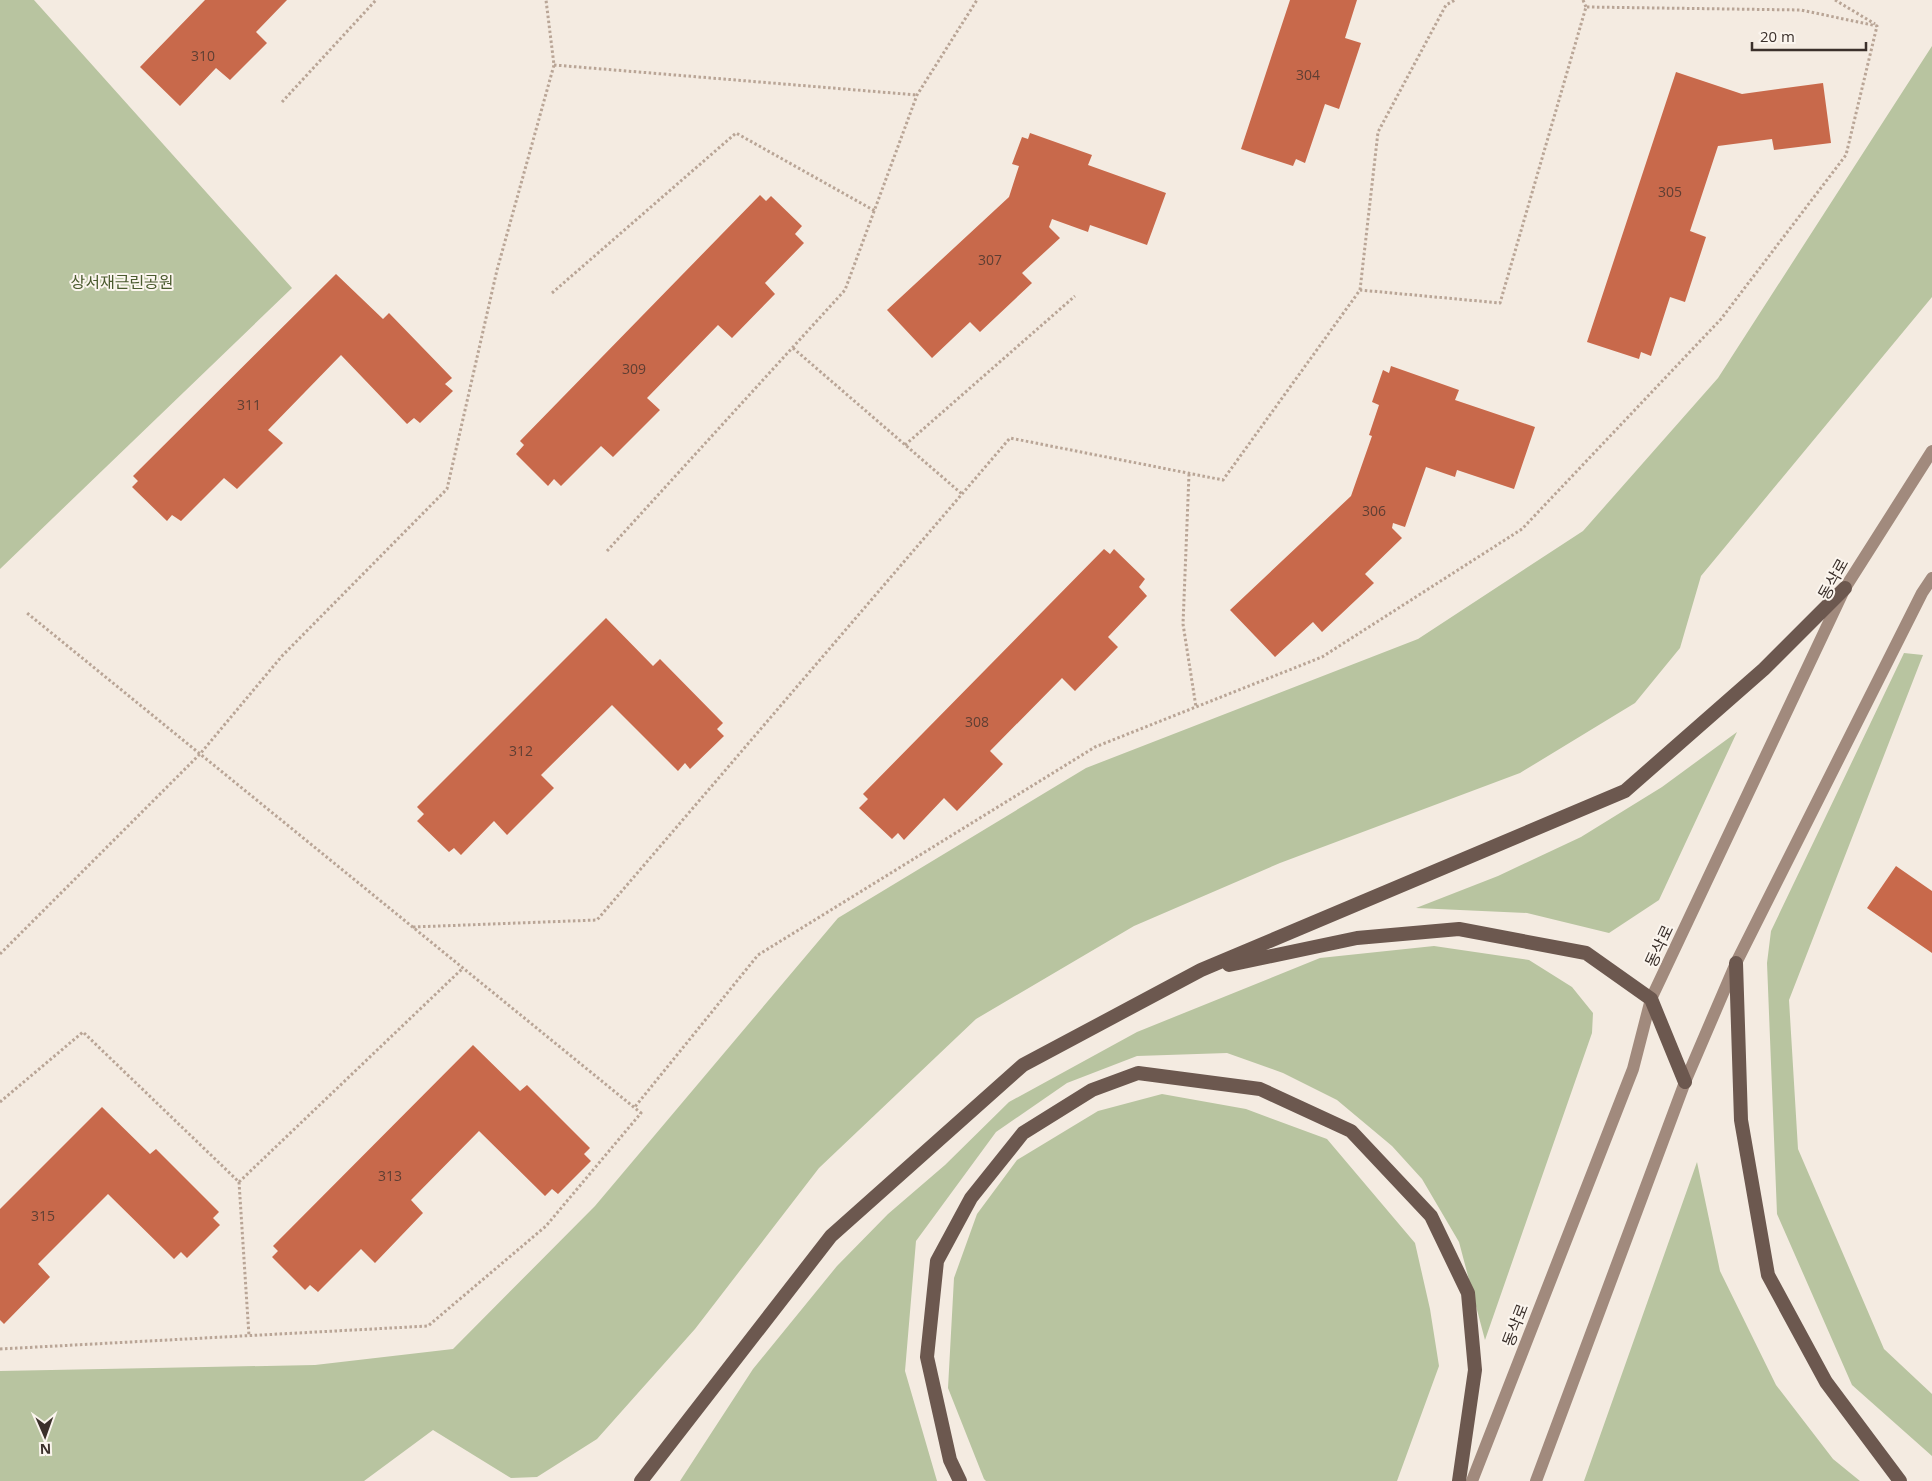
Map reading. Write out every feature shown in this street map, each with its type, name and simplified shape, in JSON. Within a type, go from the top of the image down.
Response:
[{"type":"highway","points":[[640,1481],[831,1236],[1023,1065],[1201,970],[1625,791],[1764,669],[1845,588]]},
{"type":"highway","points":[[1201,970],[1357,938],[1459,929],[1586,953],[1652,999],[1685,1082]]},
{"type":"highway","points":[[1736,963],[1741,1120],[1768,1275],[1826,1382],[1900,1481]]},
{"type":"highway","points":[[960,1481],[950,1460],[927,1357],[937,1261],[971,1198],[1023,1133],[1092,1090],[1138,1073],[1260,1088],[1351,1131],[1431,1216],[1468,1293],[1475,1370],[1460,1481]]},
{"type":"main road","name":"동삭로","points":[[1472,1481],[1633,1069],[1652,999],[1845,588],[1932,451]]},
{"type":"main road","points":[[1536,1481],[1685,1082],[1736,963],[1922,593],[1932,578]]},
{"type":"path","points":[[282,102],[376,0]]},
{"type":"path","points":[[0,954],[200,754],[282,656],[447,490],[497,270],[554,65],[546,0]]},
{"type":"path","points":[[607,551],[845,290],[917,95],[977,0]]},
{"type":"path","points":[[413,928],[597,920],[1010,438],[1223,480],[1360,290],[1378,132],[1446,5],[1455,0]]},
{"type":"path","points":[[1360,290],[1500,303],[1586,7],[1583,0]]},
{"type":"path","points":[[1835,0],[1877,26]]},
{"type":"path","points":[[1586,7],[1801,10],[1877,26]]},
{"type":"path","points":[[634,1108],[758,955],[1094,747],[1322,657],[1522,529],[1721,319],[1846,155],[1877,26]]},
{"type":"path","points":[[554,65],[917,95]]},
{"type":"path","points":[[552,293],[736,134],[875,211]]},
{"type":"path","points":[[905,445],[1075,296]]},
{"type":"path","points":[[793,348],[962,494]]},
{"type":"path","points":[[1189,474],[1183,624],[1196,707]]},
{"type":"path","points":[[0,1349],[428,1326],[546,1226],[641,1113],[27,613]]},
{"type":"path","points":[[239,1182],[462,968]]},
{"type":"path","points":[[0,1102],[83,1032],[239,1182],[249,1336]]},
{"type":"green space","name":"상서재근린공원","points":[[0,0],[34,0],[292,288],[0,569]]},
{"type":"green space","points":[[1932,46],[1932,297],[1701,576],[1680,648],[1635,703],[1520,773],[1280,863],[1134,926],[976,1019],[819,1168],[695,1329],[597,1439],[537,1477],[511,1478],[433,1430],[364,1481],[0,1481],[0,1371],[315,1365],[453,1349],[595,1206],[838,918],[1086,768],[1418,639],[1583,531],[1718,378]]},
{"type":"green space","points":[[1904,653],[1923,655],[1789,1000],[1798,1149],[1884,1349],[1932,1394],[1932,1456],[1852,1385],[1777,1214],[1767,963],[1771,931]]},
{"type":"green space","points":[[1737,732],[1659,900],[1609,933],[1527,913],[1416,908],[1498,876],[1581,837],[1662,787]]},
{"type":"green space","points":[[1434,946],[1529,960],[1572,987],[1593,1013],[1592,1033],[1485,1340],[1459,1242],[1422,1179],[1392,1146],[1337,1100],[1283,1073],[1227,1053],[1137,1056],[1067,1083],[996,1132],[916,1241],[905,1371],[937,1481],[680,1481],[753,1369],[837,1266],[888,1214],[945,1165],[1009,1102],[1137,1032],[1320,958]]},
{"type":"green space","points":[[1162,1094],[1246,1109],[1327,1139],[1415,1243],[1430,1309],[1439,1366],[1397,1481],[986,1481],[984,1479],[948,1388],[954,1278],[977,1214],[1017,1160],[1098,1111]]},
{"type":"green space","points":[[1697,1162],[1720,1271],[1776,1385],[1833,1459],[1860,1481],[1584,1481]]},
{"type":"building","points":[[205,0],[287,0],[256,32],[267,43],[230,80],[216,68],[180,106],[140,67]]},
{"type":"building","points":[[1290,0],[1357,0],[1345,38],[1361,43],[1339,109],[1325,104],[1305,163],[1296,159],[1293,166],[1241,149]]},
{"type":"building","points":[[1676,72],[1742,94],[1823,83],[1831,143],[1774,150],[1772,139],[1718,146],[1690,231],[1706,237],[1685,302],[1670,297],[1651,356],[1641,352],[1639,359],[1587,342]]},
{"type":"building","points":[[1030,133],[1092,155],[1088,165],[1166,193],[1147,245],[1090,225],[1088,232],[1052,219],[1049,227],[1060,238],[1022,273],[1032,283],[980,332],[970,322],[932,358],[887,310],[1009,197],[1019,166],[1012,164],[1022,137],[1028,139]]},
{"type":"building","points":[[760,195],[766,201],[771,196],[802,226],[795,234],[804,243],[765,283],[775,294],[732,338],[718,325],[647,398],[660,410],[613,457],[601,446],[561,486],[554,479],[548,486],[516,454],[524,445],[520,441]]},
{"type":"building","points":[[336,274],[383,319],[389,313],[452,378],[445,384],[453,391],[420,423],[414,418],[407,424],[341,355],[268,430],[283,443],[237,489],[224,478],[181,521],[172,515],[167,521],[132,487],[138,481],[133,476]]},
{"type":"building","points":[[1391,366],[1459,390],[1455,400],[1535,427],[1514,489],[1457,470],[1455,477],[1426,467],[1405,527],[1393,523],[1392,528],[1402,538],[1365,574],[1374,583],[1322,632],[1313,622],[1275,657],[1230,610],[1351,496],[1372,436],[1369,435],[1379,405],[1372,402],[1383,370],[1389,373]]},
{"type":"building","points":[[1104,549],[1110,554],[1114,549],[1145,579],[1139,587],[1147,596],[1108,637],[1118,647],[1075,691],[1062,678],[990,751],[1003,764],[957,811],[944,798],[904,840],[898,833],[892,839],[859,808],[868,799],[863,794]]},
{"type":"building","points":[[606,618],[653,666],[660,659],[723,723],[717,729],[724,736],[690,769],[685,763],[678,771],[612,705],[541,775],[554,788],[507,835],[494,821],[461,855],[454,848],[449,852],[417,821],[424,814],[417,807]]},
{"type":"building","points":[[1896,866],[1932,891],[1932,953],[1867,908]]},
{"type":"building","points":[[473,1045],[520,1091],[527,1085],[590,1148],[584,1154],[591,1161],[558,1194],[552,1189],[545,1196],[479,1131],[411,1200],[423,1213],[375,1263],[361,1249],[318,1292],[310,1285],[305,1290],[272,1257],[278,1251],[273,1246]]},
{"type":"building","points":[[102,1107],[150,1154],[156,1149],[219,1212],[213,1218],[220,1225],[187,1258],[181,1252],[174,1259],[108,1194],[38,1264],[50,1277],[4,1324],[0,1320],[0,1209]]}]
